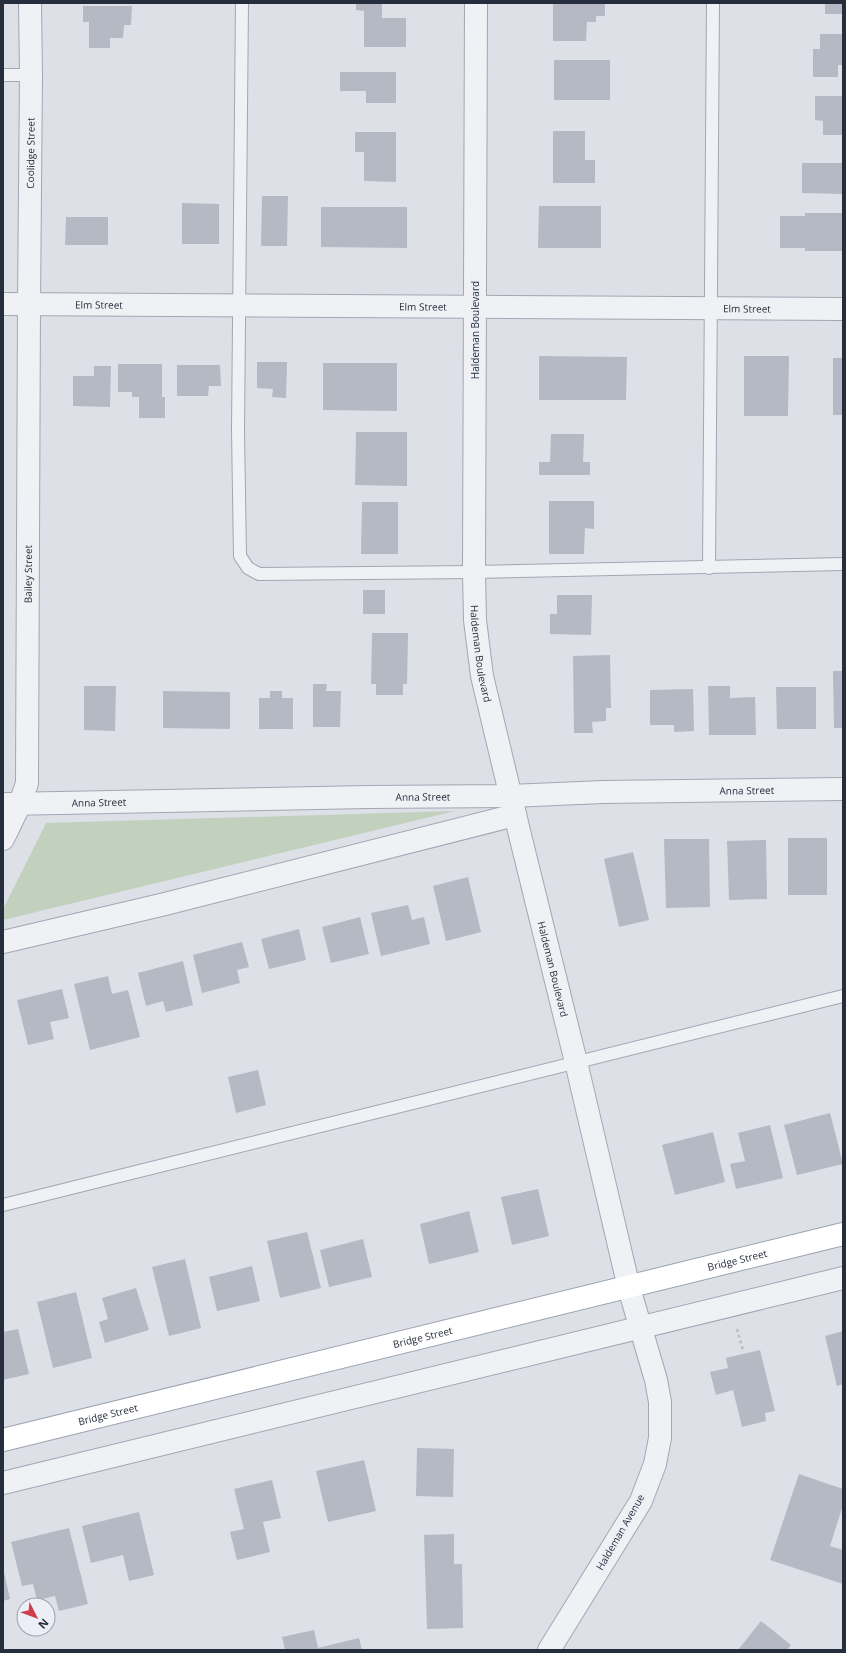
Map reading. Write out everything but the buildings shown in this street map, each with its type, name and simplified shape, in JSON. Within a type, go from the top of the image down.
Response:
[{"type":"main road","name":"Bridge Street","points":[[3,1440],[629,1288],[843,1234]]},
{"type":"street","name":"Coolidge Street","points":[[29,304],[31,75],[30,3]]},
{"type":"street","name":"Haldeman Boulevard","points":[[476,3],[475,620],[482,676],[512,805],[576,1062],[629,1288]]},
{"type":"street","name":"Elm Street","points":[[3,304],[240,304],[843,309]]},
{"type":"street","name":"Bailey Street","points":[[3,839],[12,804],[27,783],[29,304]]},
{"type":"street","name":"Anna Street","points":[[3,942],[161,905],[512,805],[603,792],[843,789]]},
{"type":"street","name":"Anna Street","points":[[12,804],[359,797],[512,805]]},
{"type":"street","points":[[3,1483],[843,1278]]},
{"type":"street","name":"Haldeman Avenue","points":[[549,1650],[641,1501],[655,1464],[660,1438],[660,1402],[656,1380],[629,1288]]},
{"type":"lane","points":[[242,3],[238,430],[240,556],[248,568],[259,574],[709,568],[843,564]]},
{"type":"lane","points":[[709,568],[713,3]]},
{"type":"lane","points":[[3,75],[31,75]]},
{"type":"lane","points":[[3,1205],[843,996]]},
{"type":"green space","points":[[455,811],[3,920],[3,909],[46,823]]}]
